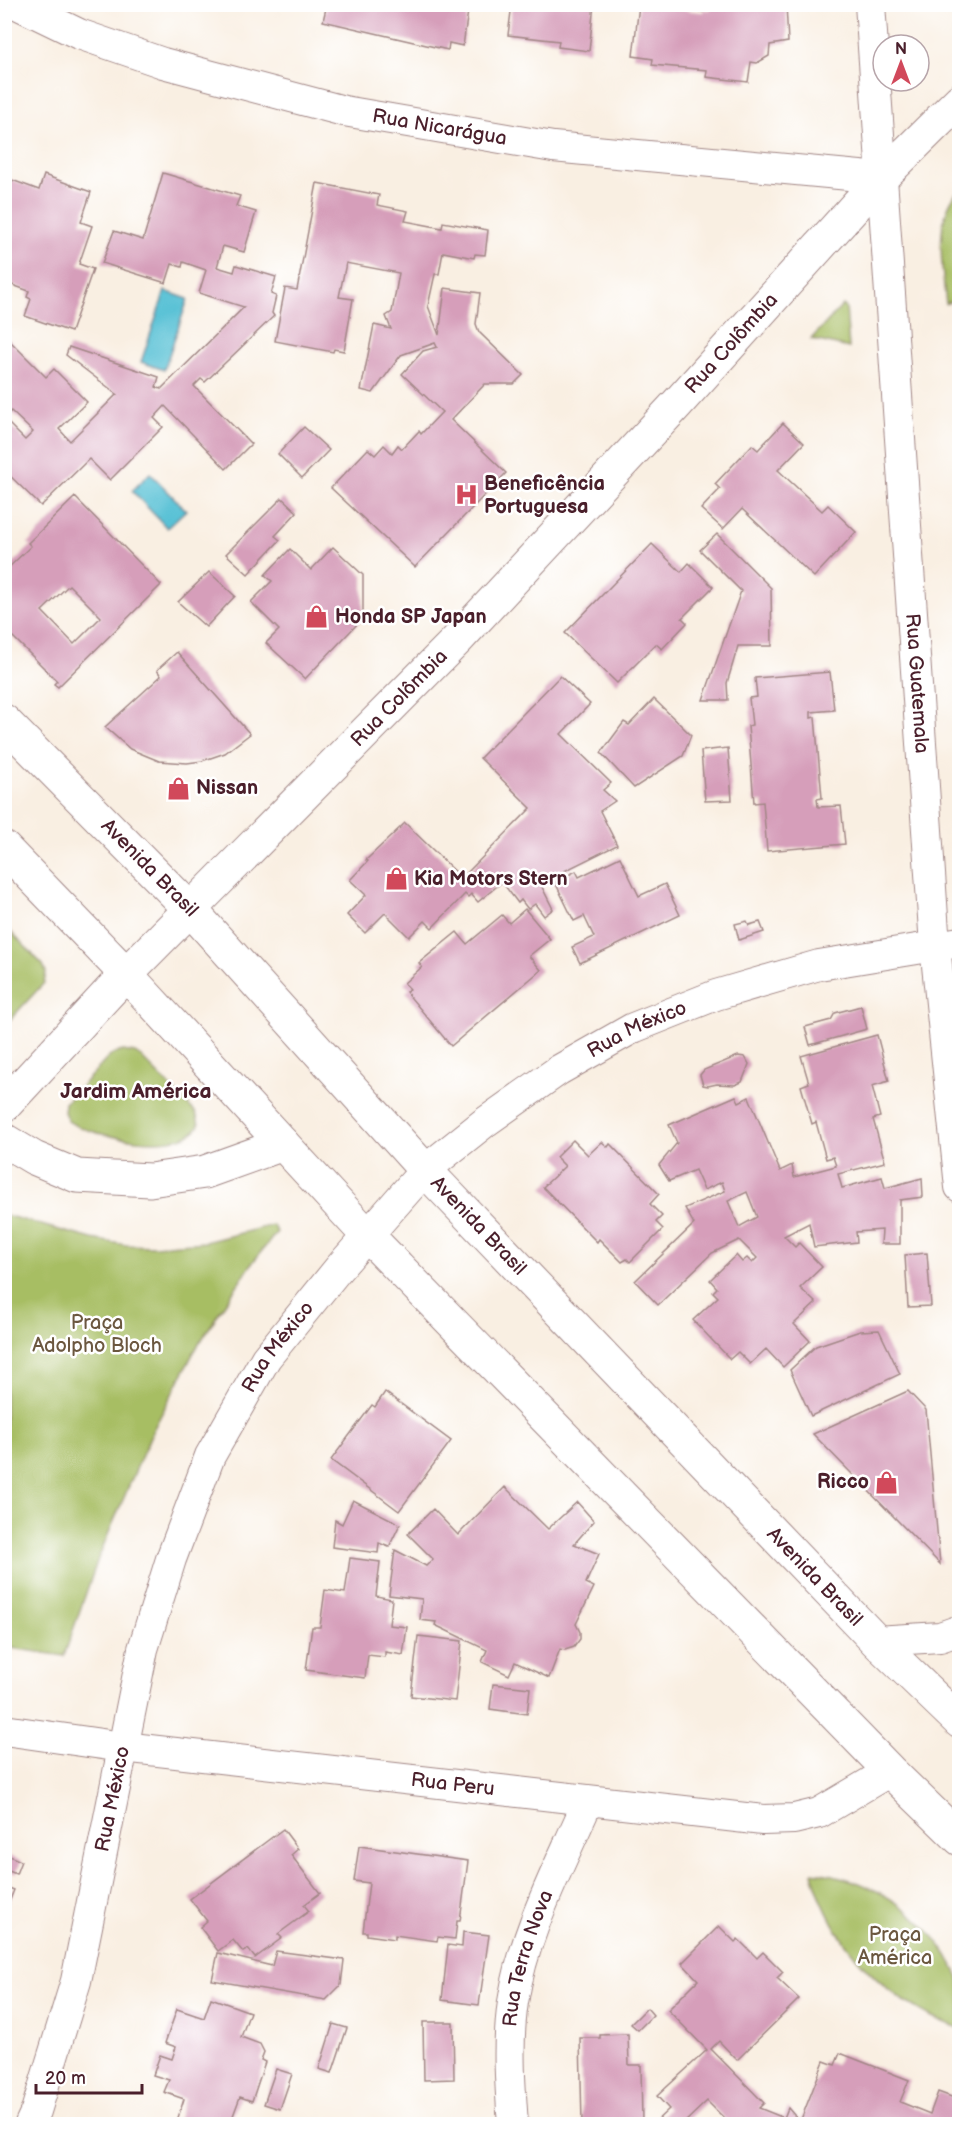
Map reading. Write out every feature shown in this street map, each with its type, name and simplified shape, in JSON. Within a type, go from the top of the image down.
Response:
[{"type":"main road","name":"Rua Colômbia","points":[[4,1106],[126,974],[457,640],[676,405],[880,178],[960,100]]},
{"type":"main road","name":"Avenida Brasil","points":[[4,721],[190,909],[425,1170],[876,1641],[960,1722]]},
{"type":"main road","points":[[4,849],[126,974],[367,1235],[890,1771],[960,1839]]},
{"type":"main road","points":[[4,1140],[34,1158],[77,1176],[150,1180],[205,1172],[283,1144]]},
{"type":"street","name":"Rua Nicarágua","points":[[17,4],[79,34],[162,63],[344,111],[553,147],[880,178]]},
{"type":"street","name":"Rua Guatemala","points":[[870,4],[880,178],[947,944],[960,1187]]},
{"type":"street","name":"Rua México","points":[[30,2124],[76,1982],[143,1649],[171,1558],[210,1456],[266,1358],[367,1235],[425,1170],[484,1123],[560,1070],[633,1028],[716,995],[819,965],[947,944]]},
{"type":"street","points":[[876,1641],[940,1637],[960,1630]]},
{"type":"street","name":"Rua Peru","points":[[4,1730],[123,1747],[763,1820],[794,1819],[819,1813],[890,1771]]},
{"type":"street","name":"Rua Terra Nova","points":[[513,2124],[509,2065],[513,2002],[531,1933],[588,1801]]},
{"type":"green space","points":[[959,190],[959,298],[946,304],[942,229],[945,215]]},
{"type":"green space","points":[[843,305],[846,307],[849,348],[811,339]]},
{"type":"green space","points":[[4,925],[43,965],[46,972],[44,983],[5,1025]]},
{"type":"green space","points":[[123,1051],[135,1053],[141,1057],[196,1113],[199,1124],[191,1133],[177,1139],[138,1140],[96,1133],[68,1121],[64,1112],[65,1103],[107,1059]]},
{"type":"green space","name":"Praça Adolpho Bloch","points":[[5,1215],[92,1239],[126,1245],[154,1246],[205,1242],[273,1225],[277,1232],[253,1262],[194,1352],[152,1432],[99,1556],[64,1656],[5,1647]]},
{"type":"green space","name":"Praça América","points":[[812,1872],[832,1875],[872,1888],[907,1910],[922,1924],[948,1957],[959,1977],[961,1996],[959,2028],[908,2003],[866,1968],[848,1947],[833,1924]]},
{"type":"water","points":[[165,291],[188,299],[164,370],[141,362]]},
{"type":"water","points":[[150,473],[186,510],[167,528],[132,491]]},
{"type":"building","points":[[327,4],[469,4],[463,46],[449,43],[448,50],[323,21]]},
{"type":"building","points":[[512,4],[594,4],[589,51],[558,47],[559,41],[508,35]]},
{"type":"building","points":[[710,4],[786,4],[788,42],[770,45],[769,56],[757,63],[751,62],[748,82],[706,77],[707,70],[652,65],[653,59],[633,56],[639,5],[703,12],[703,9],[710,10]]},
{"type":"building","points":[[163,173],[240,196],[236,206],[256,212],[244,252],[223,246],[217,267],[234,272],[236,265],[276,277],[271,294],[276,296],[272,313],[274,316],[205,382],[201,379],[194,386],[251,444],[226,469],[165,406],[154,418],[163,427],[110,480],[89,459],[41,506],[4,470],[4,419],[25,440],[33,432],[11,411],[5,417],[5,336],[46,377],[54,369],[87,402],[59,429],[70,441],[117,394],[66,355],[69,347],[159,377],[156,387],[161,389],[244,307],[199,293],[206,270],[183,262],[182,267],[172,264],[166,283],[102,263],[114,231],[143,240]]},
{"type":"building","points":[[44,175],[91,192],[81,222],[92,226],[79,264],[93,269],[71,332],[25,316],[31,299],[27,297],[29,291],[4,282],[4,177],[39,190]]},
{"type":"building","points":[[317,183],[379,195],[377,205],[408,211],[405,221],[442,228],[443,222],[488,230],[485,255],[475,254],[474,258],[443,252],[439,274],[435,274],[428,306],[439,335],[445,288],[480,293],[476,324],[479,332],[523,375],[514,384],[485,384],[451,420],[506,473],[415,567],[331,488],[368,449],[375,455],[384,445],[392,453],[398,445],[402,449],[419,431],[421,434],[442,412],[402,374],[423,351],[437,347],[435,343],[401,355],[373,393],[361,390],[374,325],[391,329],[386,316],[392,312],[399,273],[346,263],[339,297],[353,299],[344,351],[334,349],[333,352],[275,341],[285,288],[297,290]]},
{"type":"building","points":[[783,423],[804,443],[778,470],[822,511],[828,505],[856,532],[814,577],[742,509],[723,529],[701,509],[720,489],[715,484],[752,445],[758,450]]},
{"type":"building","points":[[304,427],[329,450],[302,478],[278,454]]},
{"type":"building","points":[[75,497],[161,585],[58,687],[54,684],[57,681],[4,628],[4,572],[31,546],[28,543]],"holes":[[[69,585],[101,617],[74,644],[42,611]]]},
{"type":"building","points":[[282,498],[297,512],[275,536],[280,540],[248,574],[226,554]]},
{"type":"building","points":[[717,534],[771,588],[772,646],[738,646],[727,683],[728,700],[703,700],[741,591],[700,550]]},
{"type":"building","points":[[652,544],[681,572],[689,563],[713,587],[682,618],[687,623],[662,649],[656,644],[617,683],[565,633]]},
{"type":"building","points":[[333,547],[363,575],[363,618],[305,679],[266,643],[279,630],[251,602],[272,581],[265,575],[290,549],[311,570]]},
{"type":"building","points":[[209,572],[235,596],[206,627],[178,602]]},
{"type":"building","points":[[177,652],[250,734],[225,753],[202,761],[187,763],[159,761],[130,749],[105,727],[161,676],[157,670]]},
{"type":"building","points":[[830,672],[834,710],[811,712],[811,718],[815,717],[822,798],[817,799],[818,807],[841,806],[845,844],[767,851],[763,802],[754,803],[748,726],[752,725],[749,698],[757,697],[755,678]]},
{"type":"building","points":[[560,676],[590,704],[561,734],[611,783],[603,790],[615,801],[600,811],[617,845],[540,883],[553,909],[544,916],[535,904],[528,909],[521,900],[518,903],[502,882],[478,902],[471,894],[468,897],[465,894],[432,928],[425,921],[409,937],[385,913],[365,933],[347,915],[366,895],[350,880],[368,861],[366,860],[405,823],[462,878],[531,808],[480,758]]},
{"type":"building","points":[[654,699],[691,735],[683,756],[634,788],[601,753],[624,722],[629,725]]},
{"type":"building","points":[[728,748],[732,800],[705,801],[701,751]]},
{"type":"building","points":[[620,857],[639,896],[665,884],[680,915],[580,963],[572,947],[594,937],[584,916],[574,921],[555,882],[576,871],[579,877]]},
{"type":"building","points":[[525,909],[550,939],[529,956],[541,970],[451,1046],[406,992],[410,989],[404,983],[422,967],[419,963],[457,932],[467,944],[502,915],[509,923]]},
{"type":"building","points":[[747,921],[749,925],[760,922],[764,932],[739,940],[735,924]]},
{"type":"building","points":[[861,1006],[867,1029],[810,1045],[805,1027],[831,1020],[835,1013]]},
{"type":"building","points":[[877,1035],[889,1081],[872,1086],[880,1117],[873,1119],[885,1162],[838,1174],[842,1188],[882,1177],[885,1188],[922,1178],[923,1197],[900,1200],[900,1244],[881,1244],[882,1230],[856,1232],[857,1242],[814,1247],[809,1223],[784,1236],[795,1247],[799,1243],[822,1267],[800,1288],[816,1303],[794,1324],[810,1341],[783,1367],[766,1349],[750,1364],[738,1352],[730,1359],[693,1320],[718,1297],[713,1292],[717,1288],[710,1280],[736,1255],[742,1262],[747,1258],[752,1263],[757,1258],[739,1240],[712,1253],[658,1305],[635,1281],[694,1224],[685,1208],[725,1191],[722,1182],[704,1190],[695,1170],[669,1181],[659,1165],[677,1143],[669,1125],[736,1096],[739,1102],[749,1097],[780,1171],[792,1165],[794,1177],[836,1166],[833,1157],[826,1159],[816,1122],[812,1124],[801,1086],[809,1083],[801,1056]],"holes":[[[747,1192],[757,1217],[739,1227],[728,1201]]]},
{"type":"building","points":[[738,1056],[745,1057],[749,1064],[742,1082],[735,1085],[703,1085],[700,1075],[704,1070]]},
{"type":"building","points":[[573,1140],[588,1155],[602,1142],[608,1147],[610,1144],[659,1194],[650,1204],[662,1216],[656,1222],[663,1229],[630,1262],[627,1259],[622,1262],[599,1239],[597,1242],[543,1187],[565,1166],[556,1157]]},
{"type":"building","points":[[927,1253],[931,1306],[908,1307],[905,1255]]},
{"type":"building","points":[[879,1330],[900,1374],[811,1416],[790,1370],[816,1346],[860,1331]]},
{"type":"building","points":[[908,1391],[926,1410],[940,1564],[813,1434]]},
{"type":"building","points":[[385,1392],[451,1441],[399,1511],[331,1460],[372,1405],[375,1407]]},
{"type":"building","points":[[505,1487],[548,1529],[577,1502],[594,1521],[574,1544],[599,1554],[586,1583],[594,1587],[576,1624],[580,1632],[580,1639],[574,1647],[560,1649],[549,1678],[515,1662],[509,1675],[482,1662],[487,1650],[435,1625],[436,1622],[420,1620],[422,1599],[389,1595],[395,1550],[426,1566],[433,1559],[408,1534],[433,1509],[458,1535]]},
{"type":"building","points":[[353,1500],[400,1524],[389,1547],[379,1543],[378,1553],[332,1547],[335,1520],[342,1524]]},
{"type":"building","points":[[350,1558],[380,1562],[376,1596],[392,1599],[389,1625],[407,1627],[403,1655],[385,1652],[385,1657],[368,1655],[365,1678],[306,1670],[312,1627],[320,1627],[325,1590],[345,1593]]},
{"type":"building","points":[[418,1636],[462,1641],[455,1701],[411,1696]]},
{"type":"building","points":[[493,1684],[530,1688],[527,1714],[490,1709]]},
{"type":"building","points":[[283,1829],[298,1849],[291,1855],[320,1893],[304,1905],[309,1911],[278,1934],[282,1938],[255,1958],[248,1949],[243,1952],[233,1940],[218,1951],[200,1927],[207,1921],[190,1899]]},
{"type":"building","points":[[359,1846],[468,1861],[460,1921],[457,1921],[455,1939],[438,1937],[437,1941],[395,1935],[395,1939],[367,1935],[367,1932],[363,1932],[369,1883],[354,1881]]},
{"type":"building","points":[[4,1854],[21,1861],[16,1874],[4,1869]]},
{"type":"building","points":[[4,1886],[14,1890],[5,1912],[4,1912]]},
{"type":"building","points":[[719,1926],[735,1942],[738,1939],[757,1958],[763,1952],[783,1972],[777,1978],[799,1999],[737,2060],[719,2041],[711,2049],[764,2103],[759,2108],[784,2118],[788,2108],[800,2122],[824,2061],[835,2065],[840,2053],[909,2080],[900,2102],[930,2114],[938,2092],[960,2100],[960,2124],[730,2124],[707,2101],[683,2124],[653,2124],[669,2109],[657,2096],[707,2050],[668,2010],[698,1980],[682,1963]]},
{"type":"building","points":[[463,1932],[489,1935],[479,2005],[442,2000],[448,1945],[462,1947]]},
{"type":"building","points":[[276,1951],[344,1960],[341,1985],[326,2000],[212,1980],[218,1953],[272,1966]]},
{"type":"building","points":[[211,1998],[250,2012],[241,2037],[260,2044],[264,2052],[261,2060],[265,2062],[252,2101],[240,2097],[230,2124],[176,2124],[184,2099],[164,2092],[169,2080],[153,2075],[160,2055],[172,2059],[176,2047],[165,2043],[177,2009],[204,2018]]},
{"type":"building","points":[[647,2008],[653,2015],[638,2030],[631,2024]]},
{"type":"building","points":[[423,2022],[453,2022],[454,2079],[424,2080]]},
{"type":"building","points":[[333,2024],[347,2028],[332,2073],[319,2069]]},
{"type":"building","points":[[628,2034],[629,2065],[641,2065],[642,2124],[582,2124],[580,2038]]},
{"type":"building","points":[[276,2069],[292,2074],[280,2109],[264,2104]]},
{"type":"place","name":"Beneficência Portuguesa","points":[[466,495]]},
{"type":"place","name":"Honda SP Japan","points":[[317,617]]},
{"type":"place","name":"Nissan","points":[[178,788]]},
{"type":"place","name":"Kia Motors Stern","points":[[396,879]]},
{"type":"place","name":"Ricco","points":[[887,1482]]},
{"type":"district","name":"Jardim América","points":[[136,1091]]}]
